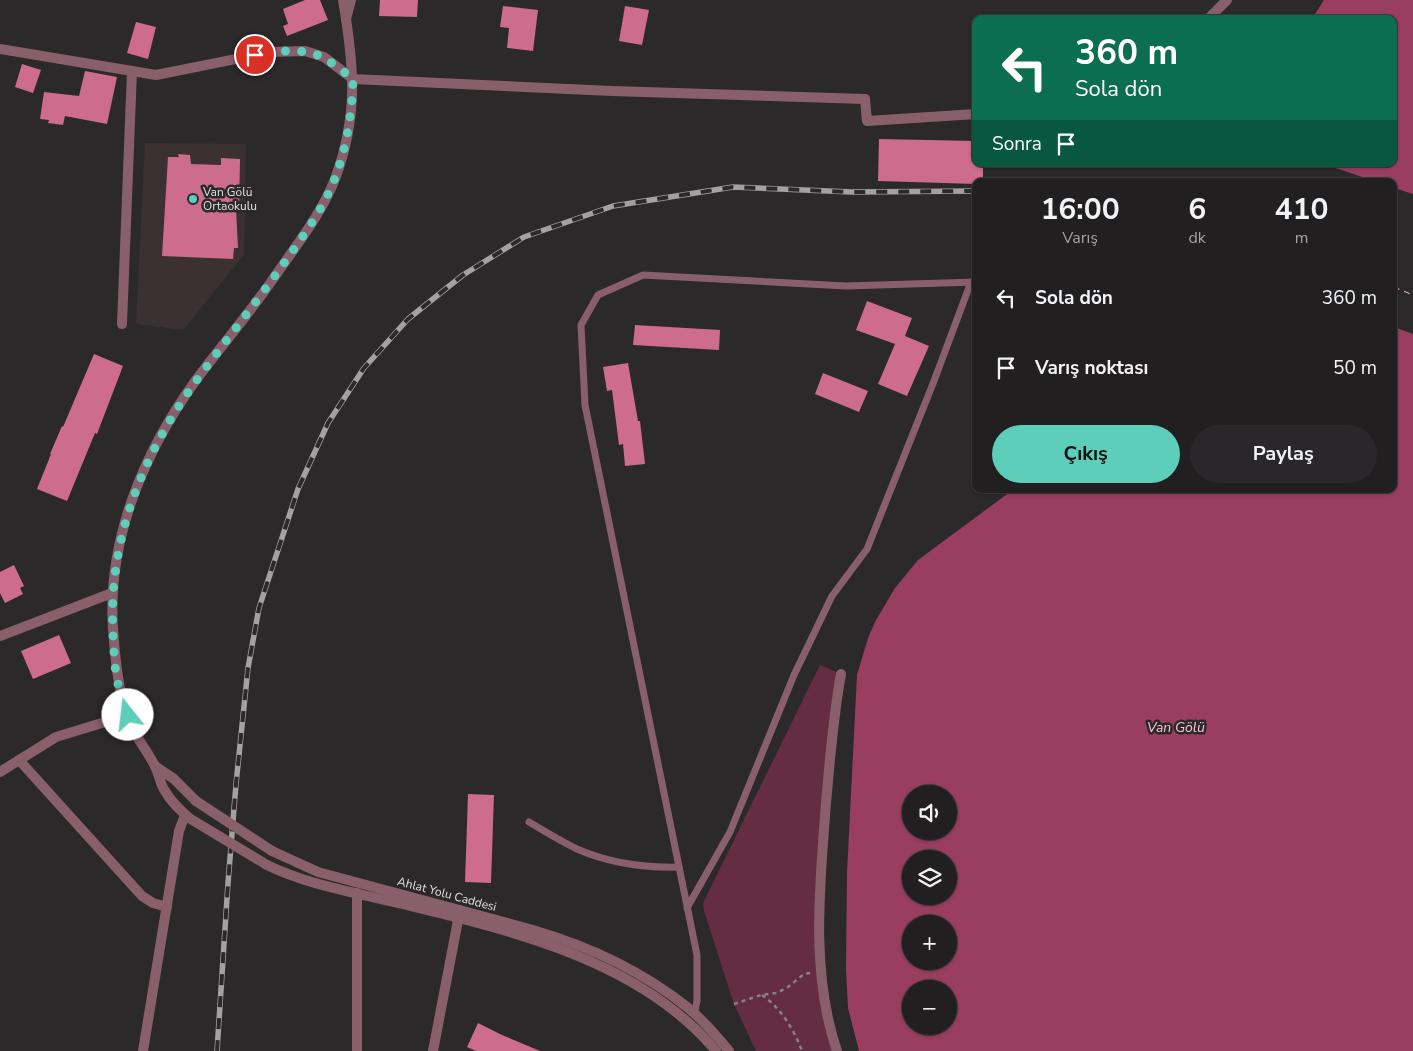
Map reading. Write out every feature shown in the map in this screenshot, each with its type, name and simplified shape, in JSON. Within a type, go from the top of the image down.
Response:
[{"type":"street","points":[[155,766],[135,732],[128,715],[116,672],[112,593],[122,536],[134,494],[151,454],[195,382],[298,244],[319,212],[334,180],[346,142],[352,110],[353,79],[343,0]]},
{"type":"street","points":[[346,20],[351,0]]},
{"type":"street","points":[[1212,15],[1226,0]]},
{"type":"street","points":[[0,49],[156,75],[271,52],[305,51],[324,58],[353,79],[612,91],[865,99],[867,121],[972,114]]},
{"type":"street","points":[[122,324],[132,70]]},
{"type":"street","points":[[0,636],[112,593]]},
{"type":"street","points":[[837,1051],[824,1006],[820,914],[822,854],[836,698],[841,674]]},
{"type":"street","points":[[0,772],[56,737],[128,715]]},
{"type":"street","points":[[19,760],[142,896],[153,903],[167,907]]},
{"type":"street","name":"Ahlat Yolu Caddesi","points":[[155,766],[174,779],[196,800],[272,851],[318,872],[459,914],[582,957],[642,989],[680,1015],[716,1051]]},
{"type":"street","name":"Ahlat Yolu Caddesi","points":[[155,766],[164,791],[176,807],[187,816],[267,865],[306,880],[357,894],[459,914],[560,938],[595,952],[664,989],[694,1013],[730,1051]]},
{"type":"street","points":[[143,1051],[179,831],[187,816]]},
{"type":"street","points":[[357,894],[357,1051]]},
{"type":"street","points":[[433,1051],[459,914]]},
{"type":"lane","points":[[692,1025],[697,1002],[697,955],[585,405],[581,325],[598,295],[643,275],[846,286],[972,282]]},
{"type":"lane","points":[[687,908],[730,832],[794,675],[832,596],[866,549],[972,287]]},
{"type":"lane","points":[[529,822],[576,848],[598,856],[646,867],[679,867]]},
{"type":"path","points":[[734,1004],[761,994],[778,993],[807,972],[822,975]]},
{"type":"path","points":[[761,994],[774,1005],[791,1027],[802,1051]]},
{"type":"shaded area","name":"Van Gölü Ortaokulu","points":[[145,143],[246,144],[244,255],[183,330],[136,324]]},
{"type":"shaded area","points":[[820,665],[841,674],[836,699],[820,945],[837,1051],[756,1051],[734,1004],[703,903]]},
{"type":"water","points":[[1324,0],[1413,0],[1413,194],[1397,189],[1397,178],[1365,178],[1333,167],[1397,167],[1397,15],[1315,15]]},
{"type":"water","name":"Van Gölü","points":[[1397,328],[1413,334],[1413,1051],[859,1051],[848,1008],[846,969],[847,873],[857,675],[868,638],[876,620],[895,588],[918,560],[1009,493],[1397,493]]},
{"type":"building","points":[[305,0],[320,0],[328,20],[287,36],[283,26],[288,24],[283,9]]},
{"type":"building","points":[[380,0],[418,0],[417,17],[379,16]]},
{"type":"building","points":[[503,6],[538,10],[533,51],[507,48],[509,28],[500,27]]},
{"type":"building","points":[[625,6],[649,10],[642,45],[619,41]]},
{"type":"building","points":[[136,22],[156,27],[148,59],[127,53]]},
{"type":"building","points":[[22,64],[41,70],[33,93],[15,87]]},
{"type":"building","points":[[85,71],[117,77],[107,124],[65,116],[63,125],[48,123],[49,120],[40,119],[44,92],[79,96]]},
{"type":"building","points":[[879,139],[972,141],[972,167],[983,167],[983,178],[972,178],[972,184],[878,181]]},
{"type":"building","points":[[178,154],[190,155],[191,164],[221,165],[221,158],[240,159],[239,210],[236,209],[238,248],[234,248],[233,259],[162,256],[168,157],[179,157]]},
{"type":"building","points":[[867,301],[912,318],[905,336],[929,346],[907,396],[878,384],[895,344],[856,330]]},
{"type":"building","points":[[635,325],[720,330],[719,350],[633,345]]},
{"type":"building","points":[[94,354],[123,366],[97,434],[95,433],[67,501],[37,489],[50,454]]},
{"type":"building","points":[[628,363],[638,421],[640,421],[645,464],[625,466],[623,444],[619,445],[612,390],[607,391],[603,367]]},
{"type":"building","points":[[823,373],[868,391],[859,412],[815,394]]},
{"type":"building","points":[[14,565],[24,586],[20,588],[23,594],[5,603],[0,593],[0,572]]},
{"type":"building","points":[[59,635],[71,663],[33,679],[21,651]]},
{"type":"building","points":[[468,794],[494,795],[491,883],[465,882]]},
{"type":"building","points":[[478,1023],[540,1051],[476,1051],[467,1047]]},
{"type":"ferry route","points":[[1397,288],[1413,295]]},
{"type":"railway","points":[[217,1051],[236,784],[248,668],[259,608],[298,489],[328,423],[364,368],[408,319],[463,275],[524,237],[613,206],[733,187],[852,192],[972,191]]},
{"type":"place","name":"Van Gölü Ortaokulu","points":[[193,199]]},
{"type":"route","points":[[128,715],[117,680],[114,656],[112,593],[122,536],[134,494],[151,454],[195,382],[262,294],[319,212],[334,180],[346,142],[352,110],[353,79],[324,58],[305,51],[271,52],[255,55]]}]
